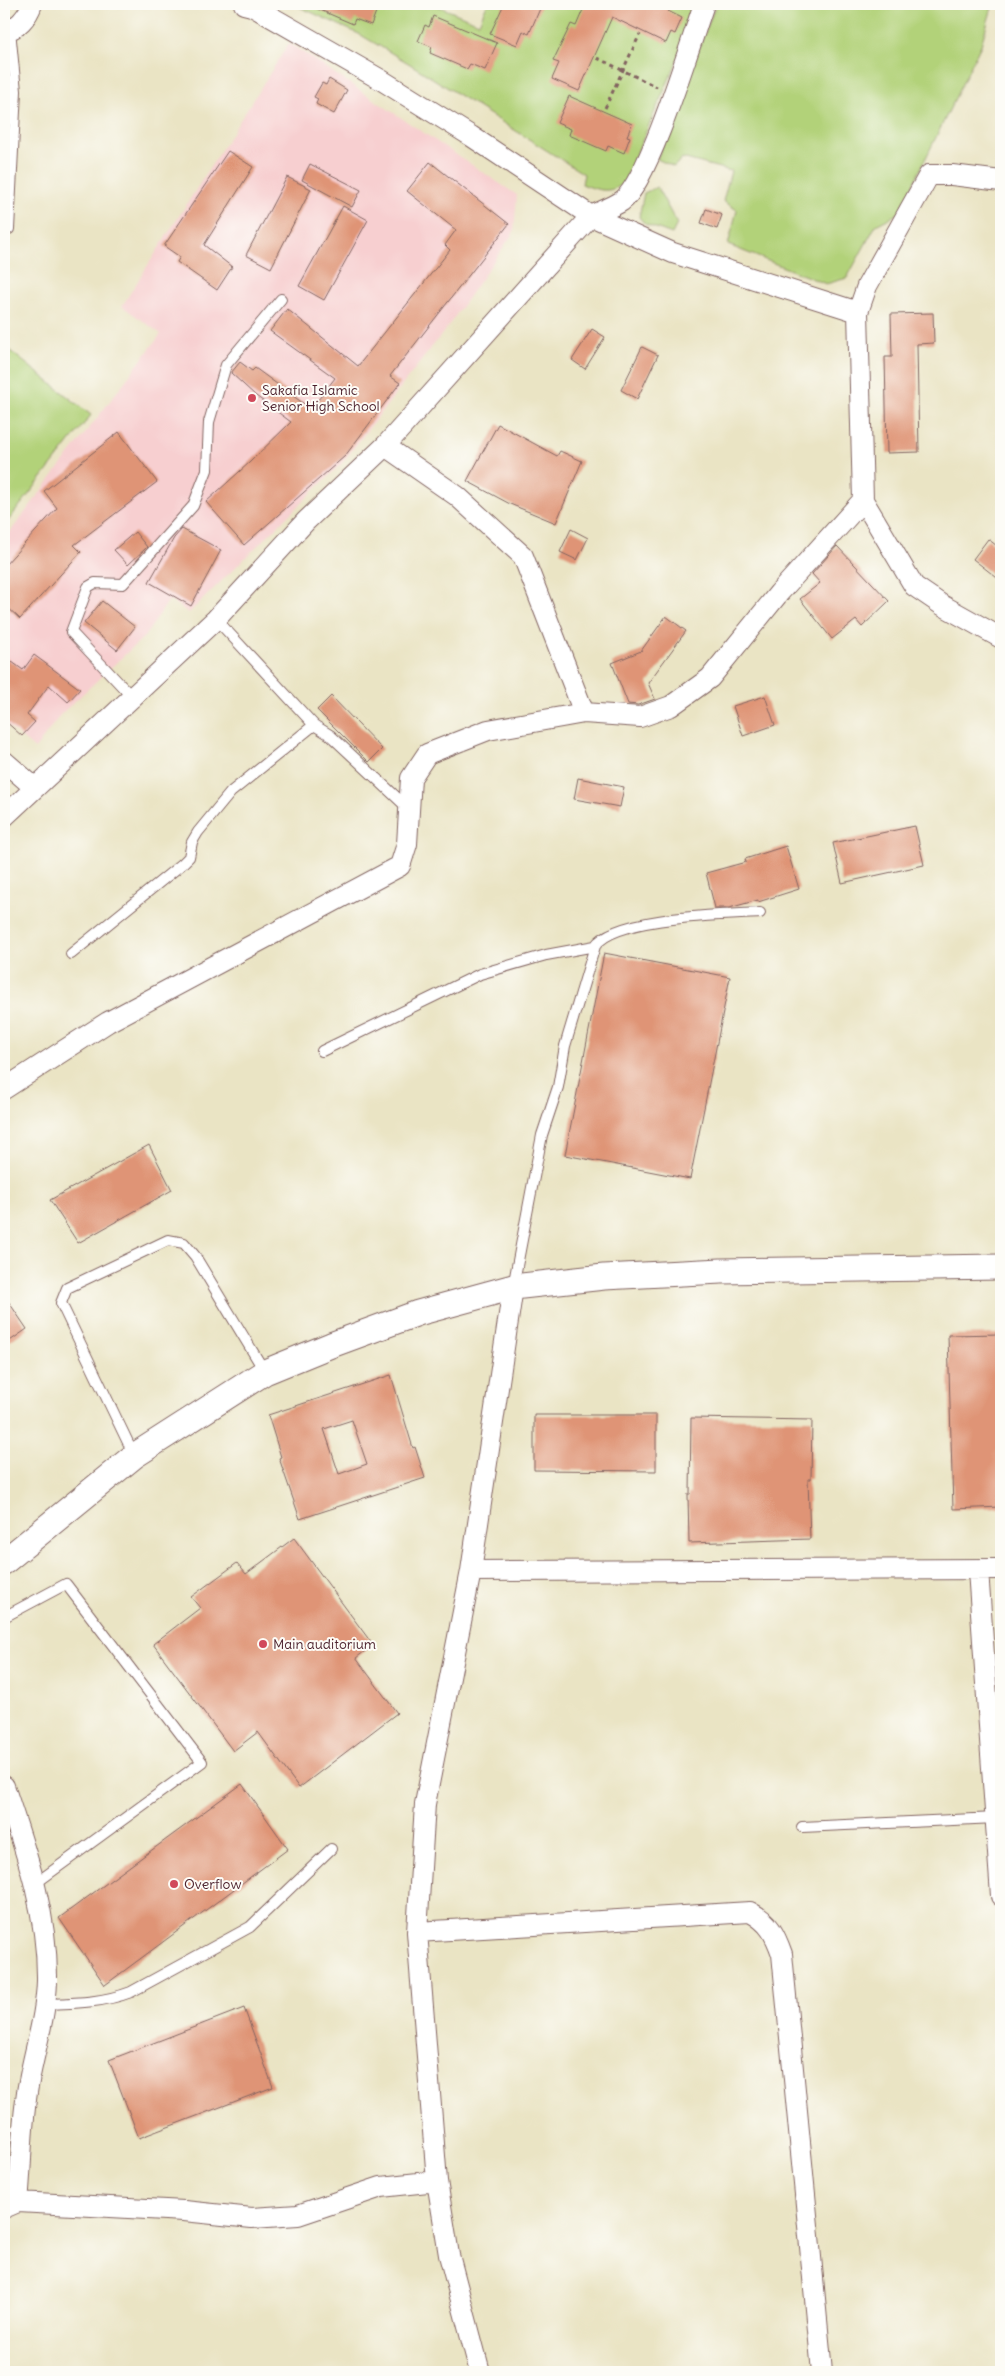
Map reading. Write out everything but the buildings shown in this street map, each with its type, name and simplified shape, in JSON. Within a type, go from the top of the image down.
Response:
[{"type":"street","points":[[7,31],[20,23],[32,4]]},
{"type":"street","points":[[244,4],[252,6],[383,81],[471,136],[591,216],[674,253],[858,312]]},
{"type":"street","points":[[4,817],[216,619],[306,521],[385,446],[591,216],[623,200],[640,178],[673,94],[704,4]]},
{"type":"street","points":[[1001,180],[937,174],[929,175],[867,286],[858,312],[863,500],[914,586],[942,605],[1001,638]]},
{"type":"street","points":[[385,446],[457,496],[523,556],[584,713]]},
{"type":"street","points":[[4,1089],[108,1022],[400,866],[407,844],[411,778],[427,754],[488,730],[584,713],[640,716],[670,706],[710,678],[779,593],[863,500]]},
{"type":"street","points":[[4,761],[35,788]]},
{"type":"street","points":[[4,1562],[134,1456],[265,1372],[418,1313],[513,1287],[604,1277],[721,1271],[1001,1267]]},
{"type":"street","points":[[480,2372],[449,2255],[437,2181],[418,1932],[425,1804],[471,1571],[513,1287]]},
{"type":"street","points":[[471,1571],[1001,1569]]},
{"type":"street","points":[[978,1570],[1001,1896]]},
{"type":"street","points":[[6,1798],[36,1883],[46,1953],[47,1981],[45,2004],[28,2083],[11,2205],[184,2211],[252,2218],[298,2215],[381,2186],[437,2181]]},
{"type":"street","points":[[418,1932],[750,1912],[762,1919],[774,1931],[782,1954],[822,2372]]},
{"type":"lane","points":[[7,31],[16,91],[10,163],[9,229]]},
{"type":"lane","points":[[132,697],[71,632],[88,587],[95,584],[123,584],[193,506],[207,470],[209,422],[226,365],[281,299]]},
{"type":"lane","points":[[216,619],[314,725],[330,735],[409,809]]},
{"type":"lane","points":[[71,954],[182,864],[189,857],[192,842],[198,832],[231,792],[314,725]]},
{"type":"lane","points":[[513,1287],[542,1136],[558,1087],[565,1046],[598,940],[651,921],[760,913]]},
{"type":"lane","points":[[322,1051],[480,974],[546,955],[595,946]]},
{"type":"lane","points":[[134,1456],[61,1303],[67,1288],[168,1240],[184,1243],[196,1256],[265,1372]]},
{"type":"lane","points":[[4,1617],[66,1584],[202,1762],[36,1883]]},
{"type":"lane","points":[[802,1828],[996,1818]]},
{"type":"lane","points":[[45,2004],[91,2003],[110,2000],[131,1992],[250,1927],[331,1849]]},
{"type":"path","points":[[605,108],[640,34]]},
{"type":"path","points":[[597,58],[673,94]]},
{"type":"shaded area","name":"Sakafia Islamic Senior High School","points":[[289,43],[517,195],[514,232],[449,325],[342,463],[189,613],[169,600],[145,636],[61,714],[35,749],[4,723],[4,540],[161,334],[122,306]]},
{"type":"green space","points":[[293,4],[433,4],[479,23],[487,4],[696,4],[675,66],[624,182],[614,189],[604,190],[582,184],[584,174],[410,64],[359,34]]},
{"type":"green space","points":[[716,4],[993,4],[981,45],[899,213],[876,225],[847,278],[826,284],[728,245],[737,210],[723,201],[731,171],[682,158],[674,167],[657,159]]},
{"type":"green space","points":[[657,187],[677,224],[672,234],[645,224],[639,217],[644,193]]},
{"type":"green space","points":[[4,346],[91,415],[4,526]]},
{"type":"place","name":"Sakafia Islamic Senior High School","points":[[252,398]]},
{"type":"place","name":"Main auditorium","points":[[263,1644]]},
{"type":"place","name":"Overflow","points":[[174,1884]]}]
